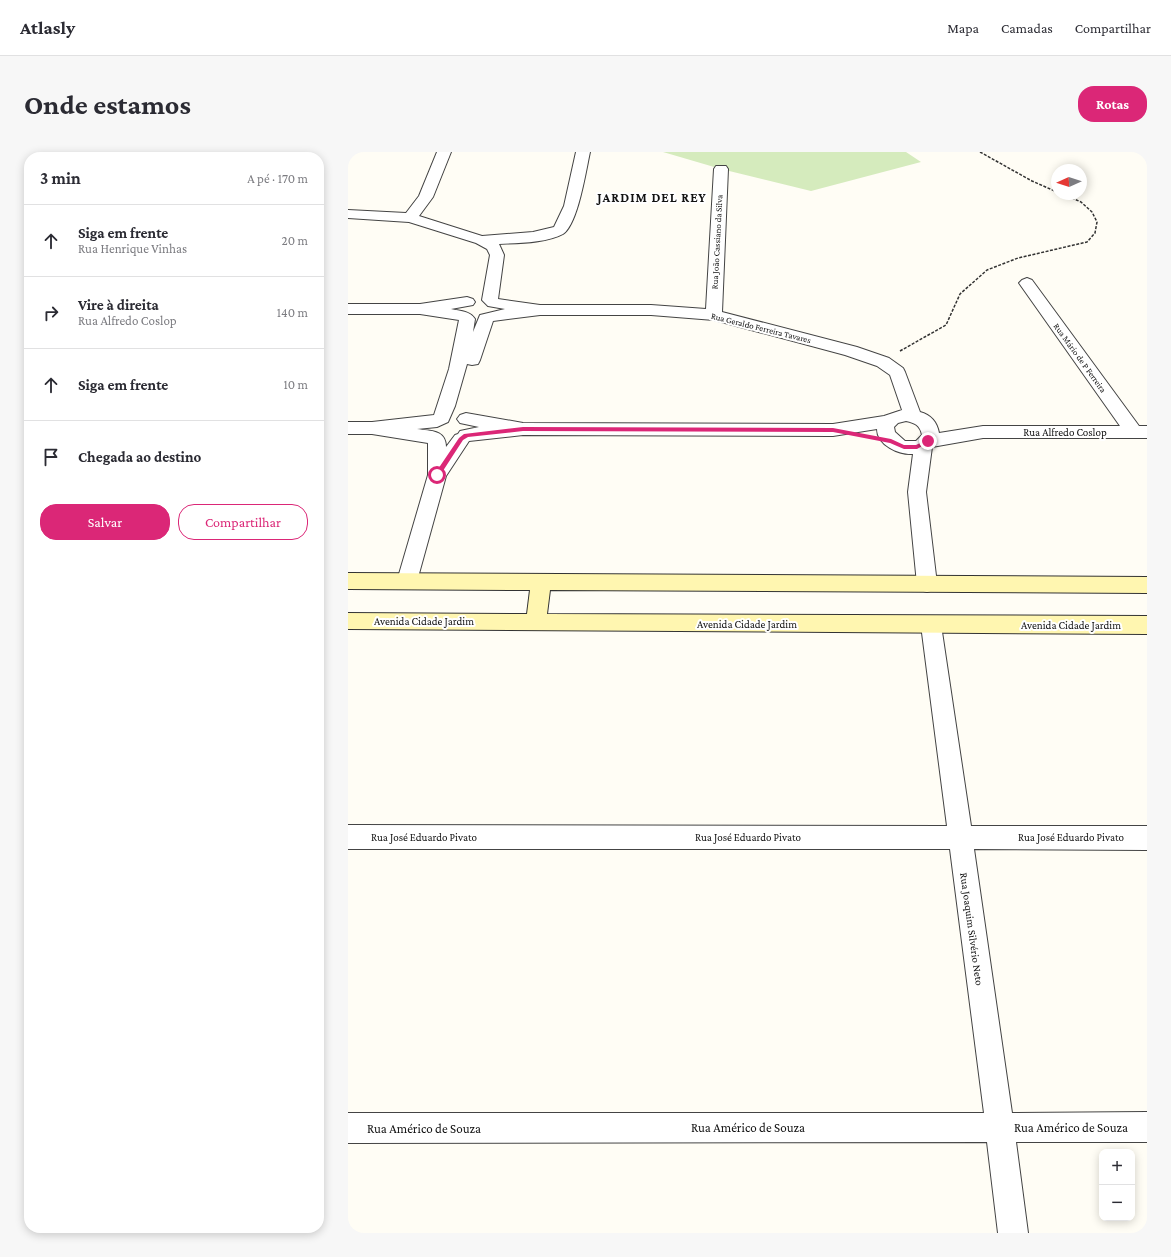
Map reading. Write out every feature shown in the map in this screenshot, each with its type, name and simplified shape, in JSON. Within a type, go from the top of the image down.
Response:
[{"type":"main road","points":[[348,581],[1147,584]]},
{"type":"main road","points":[[536,622],[541,582]]},
{"type":"main road","name":"Avenida Cidade Jardim","points":[[348,621],[1147,625]]},
{"type":"street","points":[[410,218],[426,197],[444,152]]},
{"type":"street","points":[[480,240],[538,236],[551,234],[560,229],[568,216],[583,152]]},
{"type":"street","name":"Rua João Cassiano da Silva","points":[[714,315],[721,169]]},
{"type":"street","points":[[348,214],[410,218],[480,240],[493,246],[497,255],[490,309],[471,343],[462,378],[437,429],[437,475]]},
{"type":"street","points":[[471,343],[467,309],[494,269]]},
{"type":"street","name":"Rua Mário de P Ferreira","points":[[1027,283],[1140,432]]},
{"type":"street","points":[[348,309],[467,309],[482,298],[490,309]]},
{"type":"street","points":[[467,309],[476,320],[490,309]]},
{"type":"street","name":"Rua Geraldo Ferreira Tavares","points":[[490,309],[651,310],[714,315],[851,351],[883,362],[891,367],[899,378],[916,417]]},
{"type":"street","points":[[407,581],[437,475],[464,427],[462,378]]},
{"type":"street","points":[[899,378],[891,419],[885,431],[886,436],[894,443],[917,492]]},
{"type":"street","points":[[348,428],[437,429],[452,416],[464,427],[523,429],[833,430],[906,415],[916,417],[929,426],[931,437],[925,443],[910,448],[894,443],[833,430]]},
{"type":"street","name":"Rua Alfredo Coslop","points":[[916,417],[983,432]]},
{"type":"street","points":[[437,429],[449,442],[464,427]]},
{"type":"street","name":"Rua Alfredo Coslop","points":[[925,443],[983,432],[1140,432]]},
{"type":"street","points":[[925,443],[917,492],[927,584]]},
{"type":"street","name":"Rua Joaquim Silvério Neto","points":[[931,625],[1000,1127],[1013,1233]]},
{"type":"street","name":"Rua José Eduardo Pivato","points":[[348,837],[1147,838]]},
{"type":"street","name":"Rua Américo de Souza","points":[[348,1128],[1147,1127]]},
{"type":"path","points":[[980,152],[1032,181],[1051,189]]},
{"type":"path","points":[[883,362],[946,325],[960,294],[987,270],[1018,258],[1087,242],[1095,233],[1097,222],[1092,212],[1076,200]]},
{"type":"green space","points":[[663,152],[906,152],[921,162],[811,191],[721,169]]},
{"type":"district","name":"JARDIM DEL REY","points":[[652,197]]},
{"type":"route","points":[[437,475],[461,439],[466,435],[523,429],[833,430],[891,441],[897,445],[910,448],[923,445],[928,441]]}]
